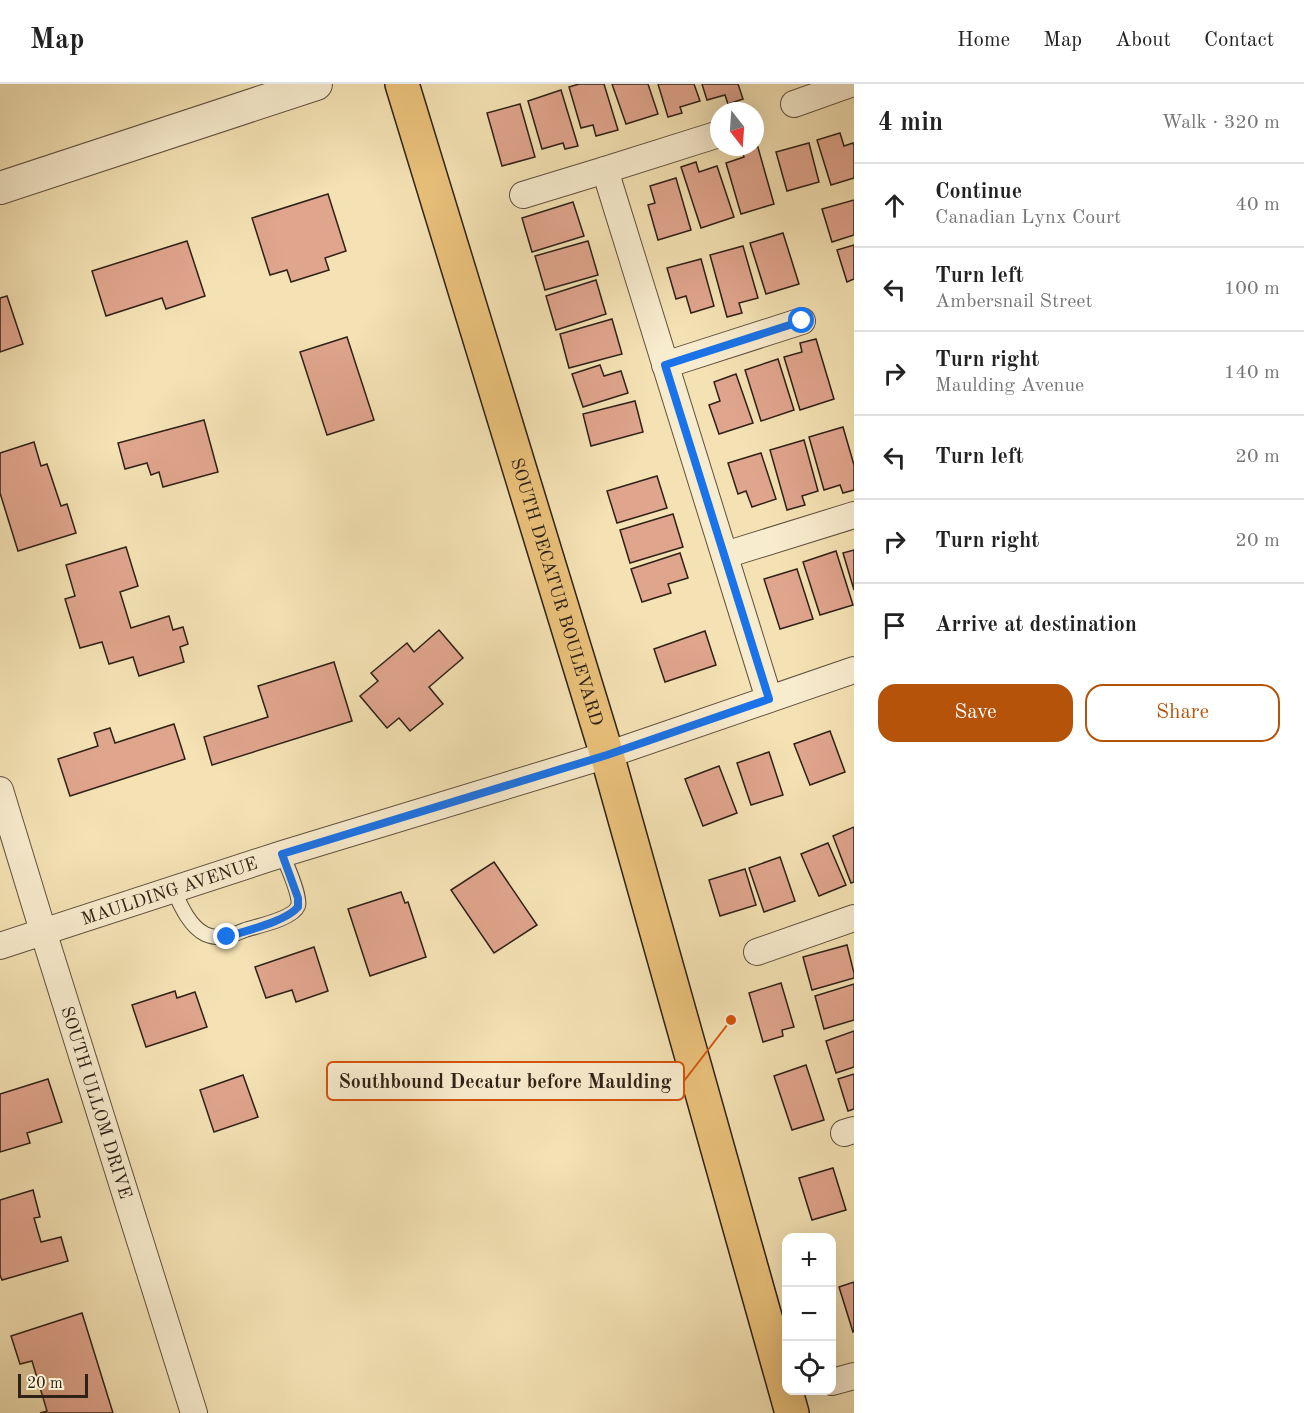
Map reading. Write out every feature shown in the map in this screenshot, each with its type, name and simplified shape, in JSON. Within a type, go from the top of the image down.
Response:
[{"type":"main road","name":"SOUTH DECATUR BOULEVARD","points":[[402,84],[607,755],[792,1399]]},
{"type":"street","points":[[0,188],[316,84]]},
{"type":"street","points":[[794,104],[850,84]]},
{"type":"street","points":[[523,195],[710,137]]},
{"type":"street","points":[[605,170],[769,699]]},
{"type":"street","points":[[665,365],[802,321]]},
{"type":"street","points":[[725,555],[854,515]]},
{"type":"street","name":"MAULDING AVENUE","points":[[0,946],[282,854],[607,755],[854,670]]},
{"type":"street","name":"SOUTH ULLOM DRIVE","points":[[0,790],[194,1413]]},
{"type":"street","points":[[757,952],[854,918]]},
{"type":"street","points":[[836,1381],[854,1377]]},
{"type":"lane","points":[[173,889],[191,921],[203,933],[227,937],[274,921],[294,912],[298,907],[298,898],[282,854]]},
{"type":"building","points":[[579,84],[604,84],[618,130],[596,136],[593,125],[581,128],[569,87]]},
{"type":"building","points":[[612,84],[648,84],[658,114],[626,124]]},
{"type":"building","points":[[658,84],[694,84],[700,101],[680,107],[682,113],[668,117]]},
{"type":"building","points":[[702,84],[738,84],[743,99],[727,102],[725,95],[707,100]]},
{"type":"building","points":[[561,90],[578,146],[565,149],[563,143],[542,149],[528,101]]},
{"type":"building","points":[[520,104],[535,157],[502,166],[487,113]]},
{"type":"building","points":[[840,133],[844,146],[853,143],[854,146],[854,178],[831,185],[817,140]]},
{"type":"building","points":[[809,143],[819,182],[787,191],[776,152]]},
{"type":"building","points":[[760,156],[774,204],[741,214],[726,163],[744,157]]},
{"type":"building","points":[[696,162],[699,172],[717,166],[734,217],[701,228],[681,167]]},
{"type":"building","points":[[676,178],[691,230],[658,240],[648,205],[655,203],[650,186]]},
{"type":"building","points":[[328,194],[346,251],[325,258],[329,270],[291,282],[287,270],[270,275],[252,218]]},
{"type":"building","points":[[854,200],[854,235],[832,242],[822,209]]},
{"type":"building","points":[[573,202],[584,236],[532,252],[522,218]]},
{"type":"building","points":[[783,233],[799,284],[766,294],[750,243]]},
{"type":"building","points":[[187,241],[205,296],[166,309],[162,298],[106,316],[92,271]]},
{"type":"building","points":[[588,241],[598,275],[545,290],[535,256]]},
{"type":"building","points":[[854,245],[854,279],[847,282],[837,250]]},
{"type":"building","points":[[743,246],[758,298],[739,303],[742,313],[727,317],[710,255]]},
{"type":"building","points":[[701,259],[714,306],[691,313],[686,296],[676,299],[667,268]]},
{"type":"building","points":[[596,280],[606,314],[556,330],[546,296]]},
{"type":"building","points":[[7,296],[23,344],[0,352],[0,298]]},
{"type":"building","points":[[612,319],[622,354],[569,368],[560,334]]},
{"type":"building","points":[[347,337],[374,420],[327,435],[300,352]]},
{"type":"building","points":[[816,339],[834,399],[800,410],[784,357],[802,352],[800,343]]},
{"type":"building","points":[[778,359],[794,410],[761,421],[745,370]]},
{"type":"building","points":[[600,365],[604,376],[621,371],[628,393],[583,407],[572,374]]},
{"type":"building","points":[[736,374],[753,423],[719,434],[709,405],[720,401],[714,382]]},
{"type":"building","points":[[635,401],[643,432],[591,446],[583,414]]},
{"type":"building","points":[[204,420],[218,472],[163,487],[159,472],[151,475],[147,463],[125,469],[118,443]]},
{"type":"building","points":[[843,427],[854,465],[854,490],[843,493],[840,485],[824,490],[809,437]]},
{"type":"building","points":[[804,440],[818,491],[802,496],[805,505],[787,510],[770,450]]},
{"type":"building","points":[[34,442],[41,466],[47,464],[61,506],[67,504],[76,533],[18,551],[0,493],[0,453]]},
{"type":"building","points":[[761,453],[776,499],[752,507],[746,491],[738,494],[728,463]]},
{"type":"building","points":[[657,476],[667,508],[617,523],[607,491]]},
{"type":"building","points":[[673,514],[683,547],[630,563],[620,530]]},
{"type":"building","points":[[126,547],[138,586],[120,592],[131,628],[169,616],[173,630],[183,627],[188,644],[180,647],[184,662],[139,676],[133,657],[109,664],[102,642],[80,648],[65,599],[75,596],[66,565]]},
{"type":"building","points":[[854,550],[854,590],[843,553]]},
{"type":"building","points":[[836,551],[853,605],[820,615],[803,562]]},
{"type":"building","points":[[680,553],[688,578],[668,584],[671,593],[642,602],[631,569]]},
{"type":"building","points":[[797,569],[813,619],[780,629],[764,579]]},
{"type":"building","points":[[439,630],[463,658],[429,687],[443,704],[410,731],[399,718],[387,728],[360,696],[378,681],[371,673],[407,643],[414,652]]},
{"type":"building","points":[[705,631],[716,665],[665,682],[654,649]]},
{"type":"building","points":[[334,662],[352,721],[212,765],[204,737],[268,717],[258,686]]},
{"type":"building","points":[[174,724],[185,759],[70,796],[58,759],[98,746],[94,733],[110,728],[115,743]]},
{"type":"building","points":[[830,731],[845,772],[810,785],[794,744]]},
{"type":"building","points":[[769,752],[783,795],[751,805],[737,763]]},
{"type":"building","points":[[719,766],[737,813],[703,826],[685,779]]},
{"type":"building","points":[[854,827],[854,882],[851,883],[833,836]]},
{"type":"building","points":[[828,843],[846,885],[819,896],[801,854]]},
{"type":"building","points":[[780,857],[795,901],[764,912],[749,868]]},
{"type":"building","points":[[494,862],[537,925],[494,953],[451,890]]},
{"type":"building","points":[[745,869],[756,905],[720,916],[709,880]]},
{"type":"building","points":[[401,892],[405,903],[408,902],[426,957],[370,976],[348,909]]},
{"type":"building","points":[[847,945],[854,978],[812,990],[803,957]]},
{"type":"building","points":[[314,947],[328,991],[296,1002],[292,990],[266,998],[255,967]]},
{"type":"building","points":[[781,983],[794,1027],[782,1030],[783,1036],[763,1042],[749,993]]},
{"type":"building","points":[[854,984],[854,1020],[824,1029],[815,996]]},
{"type":"building","points":[[175,991],[177,998],[195,992],[207,1027],[146,1047],[132,1005]]},
{"type":"building","points":[[854,1031],[854,1067],[836,1073],[826,1041]]},
{"type":"building","points":[[806,1065],[824,1120],[792,1130],[774,1076]]},
{"type":"building","points":[[854,1074],[854,1109],[848,1111],[838,1079]]},
{"type":"building","points":[[243,1075],[258,1117],[214,1132],[200,1090]]},
{"type":"building","points":[[48,1079],[62,1122],[27,1133],[30,1143],[0,1152],[0,1094]]},
{"type":"building","points":[[833,1168],[846,1210],[812,1220],[799,1178]]},
{"type":"building","points":[[33,1190],[40,1217],[34,1218],[41,1242],[61,1237],[68,1261],[2,1280],[0,1275],[0,1200]]},
{"type":"building","points":[[854,1282],[854,1331],[853,1332],[839,1287]]},
{"type":"building","points":[[82,1313],[113,1413],[40,1413],[47,1411],[32,1361],[20,1364],[11,1336]]},
{"type":"place","name":"Southbound Decatur before Maulding","points":[[731,1020]]},
{"type":"route","points":[[227,937],[274,921],[294,912],[298,907],[298,898],[282,854],[607,755],[769,699],[665,365],[802,321]]}]
